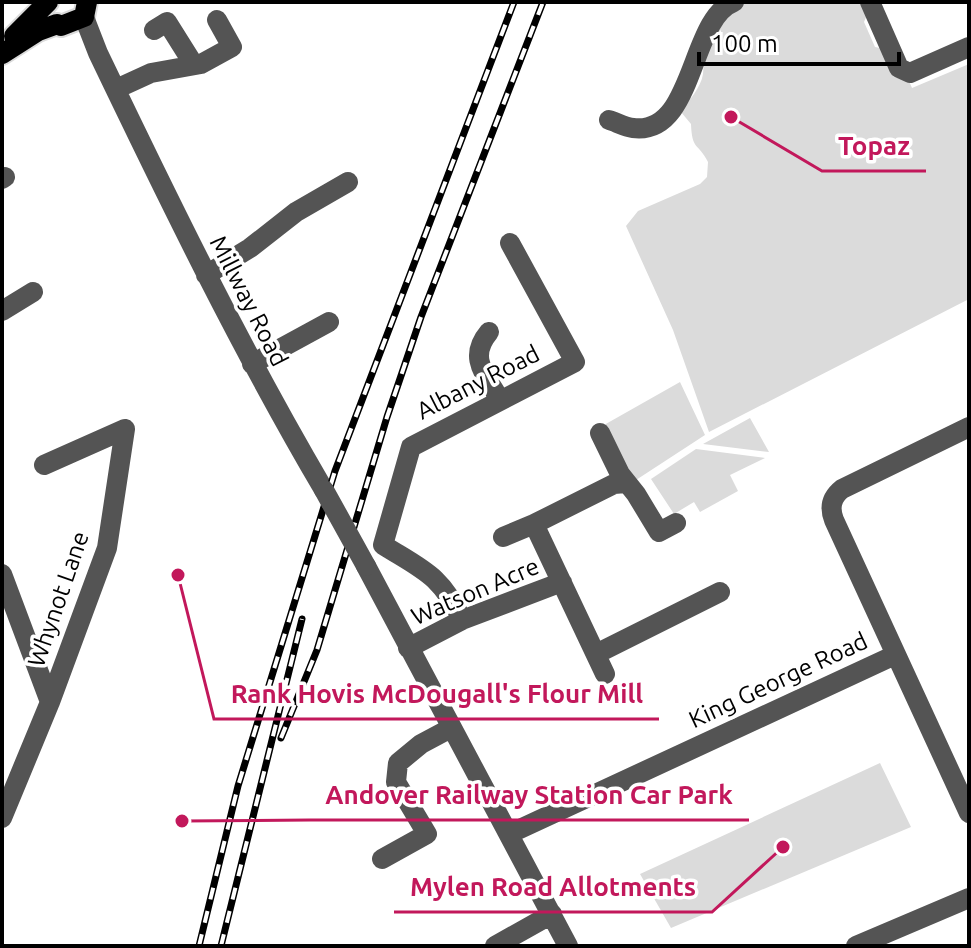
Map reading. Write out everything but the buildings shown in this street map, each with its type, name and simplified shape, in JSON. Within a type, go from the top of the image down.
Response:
[{"type":"main road","points":[[2,47],[53,14],[86,6]]},
{"type":"main road","points":[[2,54],[38,31],[53,14]]},
{"type":"street","points":[[870,2],[899,68],[904,71],[910,73],[969,47]]},
{"type":"street","points":[[609,120],[630,137],[655,124],[672,110],[709,29],[725,3]]},
{"type":"street","name":"Millway Road","points":[[86,6],[98,53],[206,275],[252,364],[366,566],[568,946]]},
{"type":"street","name":"Millway Road","points":[[53,14],[98,53]]},
{"type":"street","points":[[116,89],[151,73],[194,65],[232,47],[217,20]]},
{"type":"street","points":[[154,30],[167,22],[194,65]]},
{"type":"street","points":[[206,275],[250,248],[296,212],[348,182]]},
{"type":"street","name":"Albany Road","points":[[462,620],[450,593],[434,577],[383,545],[411,447],[500,400],[579,368],[510,243]]},
{"type":"street","points":[[2,311],[33,292]]},
{"type":"street","points":[[252,364],[330,323]]},
{"type":"street","points":[[489,332],[481,342],[478,359],[500,400]]},
{"type":"street","name":"King George Road","points":[[969,427],[842,489],[833,498],[831,513],[969,813]]},
{"type":"street","name":"Whynot Lane","points":[[2,818],[50,702],[107,548],[125,429],[44,465]]},
{"type":"street","points":[[600,433],[626,483],[659,532]]},
{"type":"street","name":"Watson Acre","points":[[605,674],[534,524],[614,484],[626,483]]},
{"type":"street","points":[[503,537],[534,524]]},
{"type":"street","points":[[2,574],[50,702]]},
{"type":"street","name":"Watson Acre","points":[[408,648],[462,620],[562,582]]},
{"type":"street","points":[[596,654],[720,592]]},
{"type":"street","name":"King George Road","points":[[509,834],[895,655]]},
{"type":"street","points":[[382,859],[427,834],[396,782],[398,763],[421,744],[451,728]]},
{"type":"street","points":[[856,946],[969,898]]},
{"type":"street","points":[[495,946],[552,914]]},
{"type":"shaded area","points":[[746,2],[865,2],[867,15],[864,22],[875,47],[880,48],[894,77],[909,81],[912,88],[969,64],[969,299],[709,432],[673,330],[626,226],[638,211],[700,184],[707,177],[708,162],[694,143],[691,124],[681,112],[700,84],[714,32],[727,14]]},
{"type":"shaded area","points":[[680,382],[705,435],[636,480],[604,425]]},
{"type":"shaded area","points":[[750,418],[769,452],[703,444]]},
{"type":"shaded area","points":[[696,449],[765,458],[730,475],[738,491],[700,512],[694,502],[674,514],[651,479]]},
{"type":"shaded area","points":[[880,763],[911,827],[671,928],[640,874]]},
{"type":"railway","points":[[199,946],[238,786],[335,471],[514,2]]},
{"type":"railway","points":[[281,738],[317,650],[387,417],[421,317],[543,2]]},
{"type":"railway","points":[[221,946],[302,619]]},
{"type":"place","name":"Topaz","points":[[731,117]]},
{"type":"place","name":"Rank Hovis McDougall's Flour Mill","points":[[178,575]]},
{"type":"place","name":"Andover Railway Station Car Park","points":[[182,821]]},
{"type":"place","name":"Mylen Road Allotments","points":[[783,847]]}]
